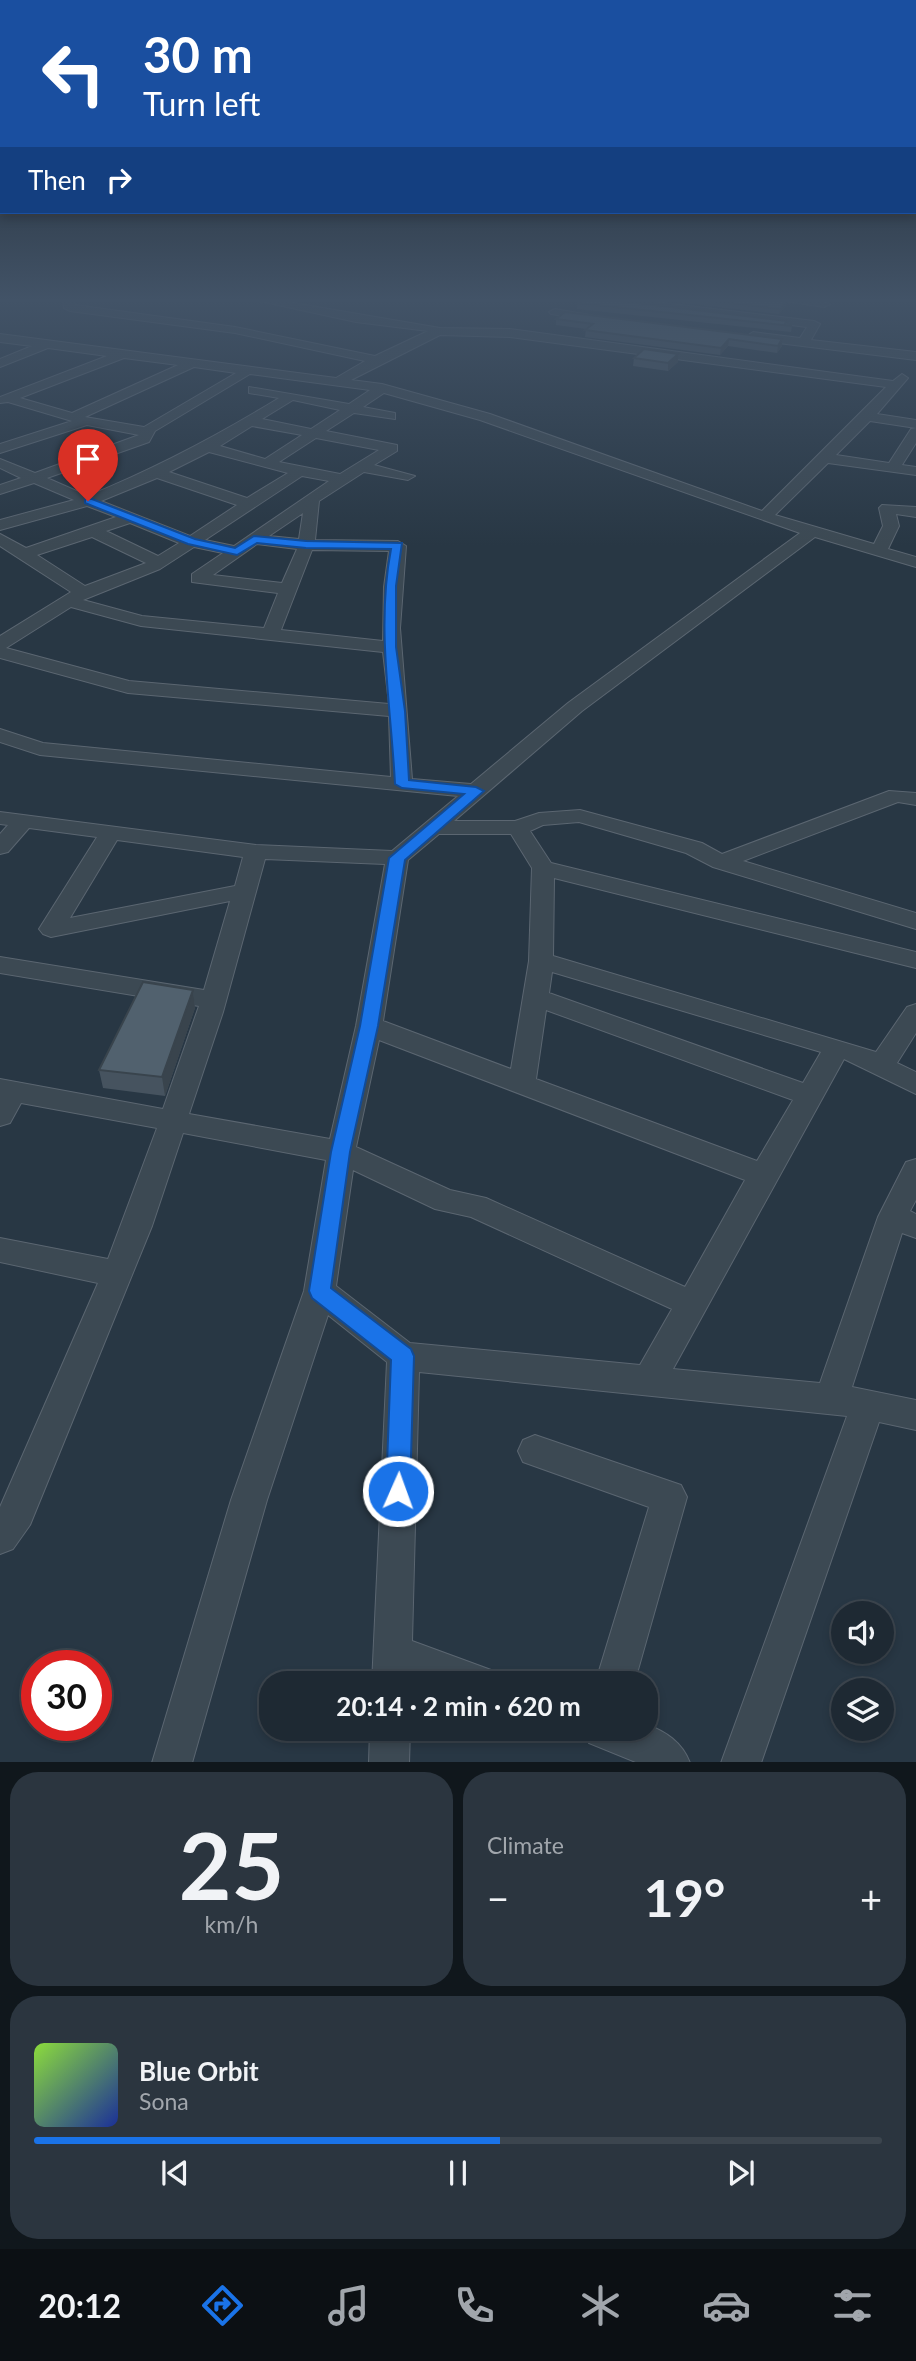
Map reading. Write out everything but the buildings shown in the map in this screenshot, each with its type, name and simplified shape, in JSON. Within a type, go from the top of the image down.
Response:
[{"type":"street","points":[[4,399],[48,382]]},
{"type":"street","points":[[2,447],[79,419],[154,382]]},
{"type":"street","points":[[4,399],[79,419],[146,432],[229,382]]},
{"type":"street","points":[[341,382],[382,388],[485,416],[764,516],[916,562]]},
{"type":"street","points":[[880,382],[897,385]]},
{"type":"street","points":[[764,516],[899,382]]},
{"type":"street","points":[[267,464],[382,388]]},
{"type":"street","points":[[254,390],[390,416]]},
{"type":"street","points":[[0,525],[88,501],[157,472],[208,447],[291,396]]},
{"type":"street","points":[[867,416],[916,424]]},
{"type":"street","points":[[250,421],[392,448],[198,578],[288,589]]},
{"type":"street","points":[[0,490],[144,439],[146,432]]},
{"type":"street","points":[[893,467],[916,432]]},
{"type":"street","points":[[208,447],[267,464],[342,480]]},
{"type":"street","points":[[825,458],[916,471]]},
{"type":"street","points":[[0,463],[192,542],[237,551]]},
{"type":"street","points":[[361,467],[408,476]]},
{"type":"street","points":[[2,641],[76,596],[159,563],[300,471]]},
{"type":"street","points":[[157,472],[249,504]]},
{"type":"street","points":[[270,635],[306,545],[313,499]]},
{"type":"street","points":[[879,550],[891,526],[887,508],[916,512]]},
{"type":"street","points":[[25,554],[131,517]]},
{"type":"street","points":[[93,531],[159,563]]},
{"type":"street","points":[[172,1762],[248,1500],[320,1291],[341,1152],[369,1026],[397,858],[575,707],[813,531]]},
{"type":"street","points":[[0,539],[25,554],[76,596],[141,621],[390,647]]},
{"type":"street","points":[[254,539],[306,545],[398,546],[390,586],[390,647],[398,711],[402,784]]},
{"type":"street","points":[[2,641],[128,687],[398,711]]},
{"type":"street","points":[[0,735],[40,749],[476,791]]},
{"type":"street","points":[[721,862],[896,795],[916,799]]},
{"type":"street","points":[[435,827],[518,828],[539,819],[580,816],[694,848],[721,862],[916,921]]},
{"type":"street","points":[[0,818],[256,852],[397,858]]},
{"type":"street","points":[[0,847],[23,822]]},
{"type":"street","points":[[518,828],[543,868],[541,961],[522,1083]]},
{"type":"street","points":[[111,832],[51,929],[244,891]]},
{"type":"street","points":[[0,1537],[17,1513],[137,1226],[213,1000],[256,852]]},
{"type":"street","points":[[543,868],[916,960]]},
{"type":"street","points":[[541,961],[837,1048],[916,1084]]},
{"type":"street","points":[[0,965],[213,1000]]},
{"type":"street","points":[[535,997],[809,1095]]},
{"type":"street","points":[[881,1066],[916,1013]]},
{"type":"street","points":[[369,1026],[763,1175],[766,1169]]},
{"type":"street","points":[[649,1381],[766,1169],[837,1048]]},
{"type":"street","points":[[4,1099],[172,1119],[341,1152],[446,1201],[476,1206],[692,1304]]},
{"type":"street","points":[[831,1400],[905,1222],[916,1170]]},
{"type":"street","points":[[0,1250],[117,1274]]},
{"type":"street","points":[[320,1291],[403,1356],[831,1400],[916,1415]]},
{"type":"street","points":[[392,1668],[403,1356]]},
{"type":"street","points":[[741,1762],[868,1405]]},
{"type":"street","points":[[535,1451],[669,1497],[618,1671]]},
{"type":"street","points":[[389,1762],[390,1741]]},
{"type":"street","points":[[636,1741],[650,1746],[670,1762]]},
{"type":"route","points":[[88,501],[192,542],[237,551],[254,539],[306,545],[398,546],[390,586],[390,647],[398,711],[402,784],[476,791],[397,858],[369,1026],[341,1152],[320,1291],[403,1356],[398,1491]]}]
